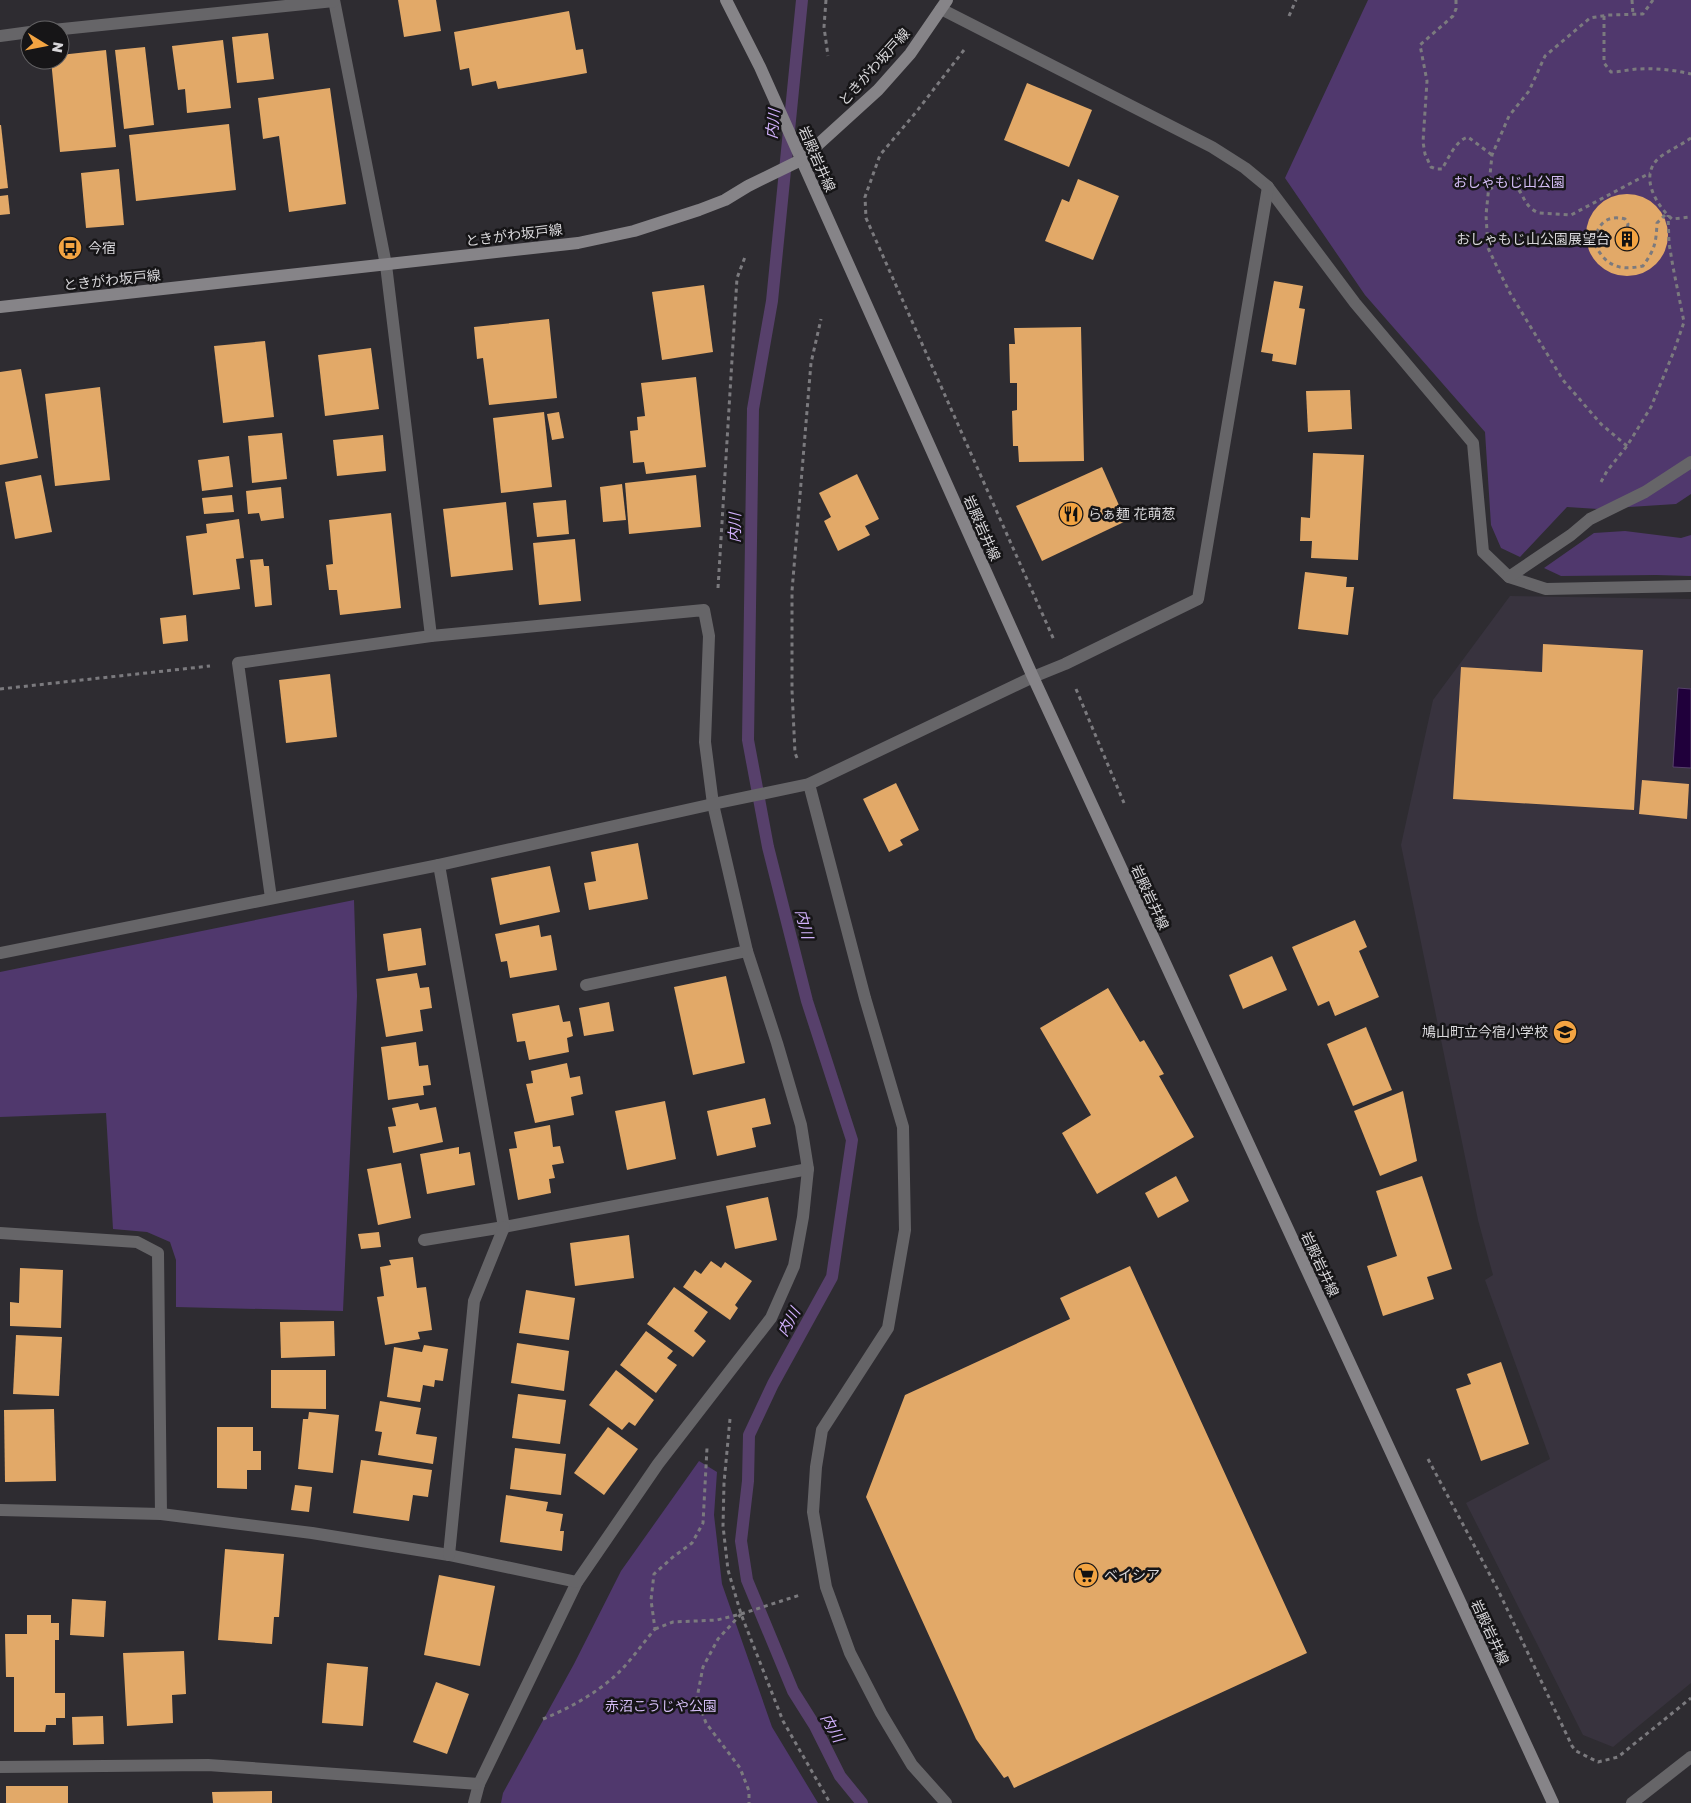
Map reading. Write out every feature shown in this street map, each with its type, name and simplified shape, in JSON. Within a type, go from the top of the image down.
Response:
[{"type":"main road","name":"岩殿岩井線","points":[[726,0],[760,67],[1033,677],[1553,1803]]},
{"type":"main road","name":"ときがわ坂戸線","points":[[0,307],[578,243],[634,231],[725,200],[748,186],[801,160],[878,90],[910,54],[944,5]]},
{"type":"street","points":[[70,28],[334,0],[386,265],[431,636]]},
{"type":"street","points":[[944,5],[980,29],[1212,147],[1245,168],[1268,187],[1355,303],[1473,444],[1483,552],[1510,576],[1546,589],[1691,586]]},
{"type":"street","points":[[0,36],[20,33]]},
{"type":"street","points":[[0,953],[439,865],[810,784],[1198,599],[1268,187]]},
{"type":"street","points":[[1510,576],[1571,535],[1590,519],[1645,492],[1691,462]]},
{"type":"street","points":[[272,898],[238,663],[431,636],[704,610],[708,636],[705,742],[713,804],[747,951],[798,1116],[808,1169],[803,1217],[794,1266],[771,1318],[658,1464],[577,1582],[479,1784],[474,1803]]},
{"type":"street","points":[[810,784],[865,998],[904,1127],[905,1230],[888,1328],[822,1430],[816,1467],[813,1512],[826,1587],[850,1653],[912,1765],[946,1803]]},
{"type":"street","points":[[439,865],[504,1227],[474,1301],[449,1555]]},
{"type":"street","points":[[586,985],[747,951]]},
{"type":"street","points":[[424,1240],[504,1227],[808,1169]]},
{"type":"street","points":[[0,1234],[137,1242],[158,1253],[161,1514]]},
{"type":"street","points":[[0,1510],[161,1514],[312,1533],[449,1555],[577,1582]]},
{"type":"street","points":[[1632,1803],[1691,1757]]},
{"type":"street","points":[[0,1767],[208,1765],[479,1784]]},
{"type":"path","points":[[826,0],[824,28],[828,56]]},
{"type":"path","points":[[1289,16],[1296,0]]},
{"type":"path","points":[[1456,0],[1456,9],[1453,16],[1420,45],[1427,81],[1424,142],[1426,154],[1431,167],[1442,169],[1460,142],[1465,137],[1468,137],[1492,155]]},
{"type":"path","points":[[1632,0],[1633,15]]},
{"type":"path","points":[[1627,446],[1601,424],[1562,380],[1510,293],[1488,248],[1486,215],[1492,155],[1509,116],[1529,91],[1545,56],[1590,18],[1643,14],[1652,0]]},
{"type":"path","points":[[1604,16],[1604,63],[1611,72],[1662,69],[1691,74]]},
{"type":"path","points":[[980,29],[917,111],[880,155],[865,198],[866,218],[1065,664],[1126,806]]},
{"type":"path","points":[[1489,190],[1506,184],[1512,185],[1522,194],[1534,212],[1539,214],[1571,215],[1650,172],[1659,158],[1691,138]]},
{"type":"path","points":[[1650,172],[1650,186],[1664,212],[1672,219],[1691,217]]},
{"type":"path","points":[[1626,235],[1628,224],[1625,219],[1618,218],[1606,221],[1597,230],[1594,243],[1599,254],[1607,262],[1618,268],[1643,266],[1653,252],[1657,223],[1667,214]]},
{"type":"path","points":[[1590,519],[1596,496],[1607,471],[1627,446],[1651,407],[1684,322],[1669,243],[1667,214]]},
{"type":"path","points":[[704,610],[718,588],[737,278],[745,257]]},
{"type":"path","points":[[810,784],[795,753],[792,690],[792,591],[811,363],[821,319]]},
{"type":"path","points":[[0,689],[238,663]]},
{"type":"path","points":[[731,1412],[724,1483],[723,1526],[728,1570],[741,1614],[783,1721],[830,1803]]},
{"type":"path","points":[[655,1629],[650,1600],[654,1574],[672,1557],[692,1543],[703,1524],[708,1439]]},
{"type":"path","points":[[1427,1458],[1498,1590],[1576,1751],[1598,1762],[1618,1758],[1691,1698]]},
{"type":"path","points":[[539,1720],[561,1712],[616,1675],[655,1629],[673,1622],[717,1620],[826,1587]]},
{"type":"path","points":[[741,1614],[718,1639],[703,1667],[697,1698],[706,1723],[740,1768],[750,1791],[749,1803]]},
{"type":"shaded area","name":"鳩山町立今宿小学校","points":[[1510,596],[1691,599],[1691,1683],[1613,1747],[1583,1735],[1466,1503],[1550,1459],[1485,1280],[1493,1275],[1478,1220],[1401,845],[1433,700]]},
{"type":"shaded area","points":[[1678,688],[1691,689],[1691,768],[1673,767]]},
{"type":"green space","name":"おしゃもじ山公園","points":[[1368,0],[1691,0],[1691,494],[1676,504],[1598,509],[1567,507],[1520,557],[1501,548],[1491,525],[1485,432],[1365,295],[1285,178]]},
{"type":"green space","points":[[1625,531],[1681,538],[1691,535],[1691,576],[1561,576],[1544,568],[1594,533]]},
{"type":"green space","points":[[354,900],[357,996],[343,1311],[176,1307],[176,1260],[170,1242],[147,1232],[113,1229],[106,1113],[0,1117],[0,972]]},
{"type":"green space","name":"赤沼こうじや公園","points":[[699,1461],[717,1472],[714,1515],[722,1584],[772,1727],[818,1803],[501,1803],[503,1793],[574,1664],[621,1571]]},
{"type":"building","points":[[398,0],[436,0],[441,31],[404,37]]},
{"type":"building","points":[[569,11],[576,50],[583,49],[587,73],[498,89],[496,81],[472,86],[469,68],[460,70],[454,32]]},
{"type":"building","points":[[268,33],[274,79],[237,83],[232,37]]},
{"type":"building","points":[[223,40],[231,108],[187,113],[185,89],[178,90],[172,46]]},
{"type":"building","points":[[145,47],[154,125],[124,129],[115,50]]},
{"type":"building","points":[[106,50],[116,147],[60,152],[52,70],[70,70],[70,54]]},
{"type":"building","points":[[1027,83],[1092,110],[1069,167],[1004,140]]},
{"type":"building","points":[[330,88],[346,204],[289,212],[279,136],[263,139],[258,98]]},
{"type":"building","points":[[229,124],[236,190],[136,201],[129,135]]},
{"type":"building","points":[[0,125],[8,188],[0,189]]},
{"type":"building","points":[[119,169],[124,225],[86,228],[81,173]]},
{"type":"building","points":[[1078,179],[1119,196],[1093,260],[1045,241],[1062,199],[1069,202]]},
{"type":"building","name":"おしゃもじ山公園展望台","points":[[1627,194],[1643,198],[1656,206],[1664,219],[1668,235],[1664,251],[1656,264],[1643,272],[1627,276],[1611,272],[1598,264],[1590,251],[1586,235],[1590,219],[1598,206],[1611,198]]},
{"type":"building","points":[[8,195],[10,214],[0,215],[0,196]]},
{"type":"building","points":[[1274,281],[1303,286],[1299,308],[1305,309],[1296,365],[1272,361],[1273,354],[1261,352]]},
{"type":"building","points":[[704,285],[713,352],[662,360],[652,292]]},
{"type":"building","points":[[549,319],[557,398],[489,405],[483,358],[477,359],[474,327]]},
{"type":"building","points":[[1081,327],[1084,461],[1019,462],[1018,446],[1013,446],[1012,411],[1017,410],[1017,383],[1010,383],[1009,344],[1015,344],[1014,328]]},
{"type":"building","points":[[265,341],[274,417],[223,423],[214,346]]},
{"type":"building","points":[[371,348],[379,409],[325,416],[318,355]]},
{"type":"building","points":[[21,369],[38,458],[0,465],[0,372]]},
{"type":"building","points":[[696,377],[706,467],[646,474],[644,462],[633,463],[630,431],[638,430],[637,417],[645,416],[641,383]]},
{"type":"building","points":[[100,387],[110,480],[55,486],[45,394]]},
{"type":"building","points":[[1350,390],[1352,429],[1308,432],[1306,391]]},
{"type":"building","points":[[544,412],[552,487],[501,493],[493,418]]},
{"type":"building","points":[[559,412],[564,438],[552,440],[547,414]]},
{"type":"building","points":[[282,433],[287,479],[252,483],[248,436]]},
{"type":"building","points":[[383,435],[386,471],[337,476],[333,440]]},
{"type":"building","points":[[1313,453],[1364,455],[1358,560],[1311,558],[1312,541],[1300,541],[1301,517],[1310,518]]},
{"type":"building","points":[[229,456],[233,487],[202,491],[198,460]]},
{"type":"building","points":[[1102,467],[1126,521],[1042,561],[1016,506]]},
{"type":"building","points":[[857,474],[879,519],[865,526],[870,535],[838,551],[824,521],[831,517],[819,493]]},
{"type":"building","points":[[41,475],[52,532],[15,539],[5,482]]},
{"type":"building","points":[[696,475],[701,527],[629,534],[625,483]]},
{"type":"building","points":[[622,484],[626,520],[603,522],[600,487]]},
{"type":"building","points":[[281,487],[284,518],[261,521],[259,513],[248,514],[246,491]]},
{"type":"building","points":[[232,495],[234,512],[204,514],[202,498]]},
{"type":"building","points":[[566,500],[569,534],[537,537],[533,503]]},
{"type":"building","points":[[506,502],[513,570],[451,577],[443,509]]},
{"type":"building","points":[[391,513],[401,608],[340,615],[337,590],[329,590],[326,565],[333,564],[329,520]]},
{"type":"building","points":[[239,519],[244,558],[236,559],[240,589],[193,595],[186,536],[207,533],[206,524]]},
{"type":"building","points":[[575,539],[581,601],[539,605],[533,543]]},
{"type":"building","points":[[263,559],[264,566],[269,566],[272,605],[255,607],[250,560]]},
{"type":"building","points":[[1305,572],[1347,577],[1346,587],[1354,587],[1348,635],[1298,629]]},
{"type":"building","points":[[186,615],[188,641],[163,644],[160,618]]},
{"type":"building","points":[[1543,644],[1643,650],[1634,810],[1453,799],[1461,667],[1542,672]]},
{"type":"building","points":[[330,674],[337,737],[286,743],[279,680]]},
{"type":"building","points":[[1642,780],[1689,784],[1687,819],[1639,814]]},
{"type":"building","points":[[896,783],[919,830],[900,840],[903,845],[889,852],[863,799]]},
{"type":"building","points":[[638,843],[648,899],[589,910],[584,883],[596,881],[591,852]]},
{"type":"building","points":[[550,866],[560,912],[500,925],[491,878]]},
{"type":"building","points":[[1355,920],[1367,947],[1359,951],[1379,997],[1335,1016],[1329,1001],[1318,1006],[1292,947]]},
{"type":"building","points":[[539,925],[541,937],[551,935],[557,970],[510,978],[507,961],[501,962],[495,934]]},
{"type":"building","points":[[421,928],[426,965],[388,971],[383,934]]},
{"type":"building","points":[[1272,956],[1287,990],[1243,1009],[1229,975]]},
{"type":"building","points":[[417,973],[420,988],[429,987],[432,1008],[420,1010],[423,1031],[386,1037],[376,979]]},
{"type":"building","points":[[726,976],[745,1063],[693,1075],[674,987]]},
{"type":"building","points":[[1108,988],[1140,1042],[1144,1040],[1164,1074],[1159,1076],[1194,1137],[1097,1194],[1062,1133],[1091,1115],[1040,1028]]},
{"type":"building","points":[[609,1002],[614,1031],[584,1036],[579,1008]]},
{"type":"building","points":[[559,1005],[563,1022],[570,1021],[573,1036],[567,1038],[569,1052],[529,1060],[525,1041],[517,1042],[512,1014]]},
{"type":"building","points":[[1366,1027],[1392,1090],[1353,1106],[1327,1044]]},
{"type":"building","points":[[416,1042],[419,1066],[428,1065],[431,1085],[423,1086],[424,1095],[388,1100],[381,1047]]},
{"type":"building","points":[[567,1063],[570,1078],[580,1076],[583,1094],[571,1097],[574,1115],[535,1123],[526,1084],[533,1083],[531,1071]]},
{"type":"building","points":[[1403,1091],[1417,1161],[1380,1176],[1354,1111]]},
{"type":"building","points":[[765,1098],[771,1124],[752,1128],[756,1147],[717,1156],[707,1111]]},
{"type":"building","points":[[665,1101],[676,1159],[627,1170],[615,1111]]},
{"type":"building","points":[[418,1103],[420,1110],[436,1107],[443,1142],[393,1153],[388,1127],[396,1126],[392,1108]]},
{"type":"building","points":[[550,1125],[553,1147],[560,1146],[564,1163],[552,1165],[555,1178],[549,1179],[551,1193],[518,1200],[509,1149],[517,1148],[514,1132]]},
{"type":"building","points":[[459,1147],[459,1154],[470,1152],[475,1185],[427,1194],[420,1154]]},
{"type":"building","points":[[401,1163],[411,1218],[378,1225],[367,1169]]},
{"type":"building","points":[[1176,1176],[1189,1201],[1158,1218],[1145,1193]]},
{"type":"building","points":[[1422,1176],[1452,1269],[1427,1277],[1434,1299],[1383,1316],[1367,1266],[1397,1256],[1376,1191]]},
{"type":"building","points":[[768,1197],[777,1240],[735,1249],[726,1206]]},
{"type":"building","points":[[379,1232],[381,1247],[361,1249],[358,1234]]},
{"type":"building","points":[[629,1235],[634,1278],[575,1286],[570,1243]]},
{"type":"building","points":[[413,1257],[417,1288],[426,1287],[432,1330],[418,1332],[420,1339],[385,1345],[377,1297],[384,1296],[380,1267],[391,1265],[389,1260]]},
{"type":"building","points":[[711,1261],[721,1268],[725,1262],[752,1281],[735,1305],[738,1308],[730,1320],[683,1287],[695,1270],[701,1274]]},
{"type":"building","name":"ベイシア","points":[[1130,1266],[1307,1653],[1014,1788],[1008,1776],[1004,1778],[976,1739],[866,1497],[905,1395],[1070,1319],[1060,1298]]},
{"type":"building","points":[[20,1268],[63,1270],[61,1328],[10,1326],[10,1302],[19,1303]]},
{"type":"building","points":[[674,1287],[708,1312],[694,1331],[706,1341],[693,1357],[647,1324]]},
{"type":"building","points":[[526,1290],[575,1298],[569,1340],[519,1333]]},
{"type":"building","points":[[334,1321],[335,1356],[281,1358],[280,1322]]},
{"type":"building","points":[[646,1331],[673,1351],[667,1358],[677,1365],[656,1393],[620,1365]]},
{"type":"building","points":[[16,1335],[62,1337],[59,1396],[13,1394]]},
{"type":"building","points":[[517,1343],[569,1351],[564,1391],[511,1383]]},
{"type":"building","points":[[424,1345],[448,1349],[443,1381],[435,1380],[434,1387],[423,1385],[420,1402],[387,1397],[394,1347],[422,1352]]},
{"type":"building","points":[[1501,1362],[1529,1444],[1481,1461],[1456,1389],[1471,1384],[1467,1374]]},
{"type":"building","points":[[271,1370],[326,1370],[326,1409],[271,1408]]},
{"type":"building","points":[[616,1370],[654,1400],[635,1426],[629,1422],[622,1430],[589,1405]]},
{"type":"building","points":[[518,1394],[566,1400],[560,1444],[512,1438]]},
{"type":"building","points":[[380,1401],[421,1408],[416,1434],[437,1437],[433,1464],[378,1455],[382,1432],[375,1431]]},
{"type":"building","points":[[54,1409],[56,1481],[5,1482],[4,1410]]},
{"type":"building","points":[[309,1412],[339,1415],[333,1473],[298,1469],[303,1419],[308,1419]]},
{"type":"building","points":[[217,1427],[253,1427],[253,1451],[261,1451],[261,1470],[247,1470],[247,1489],[217,1488]]},
{"type":"building","points":[[608,1427],[638,1449],[604,1495],[574,1473]]},
{"type":"building","points":[[515,1448],[566,1454],[561,1495],[510,1489]]},
{"type":"building","points":[[361,1460],[432,1470],[428,1497],[413,1495],[409,1521],[353,1513]]},
{"type":"building","points":[[295,1485],[312,1487],[309,1512],[291,1510]]},
{"type":"building","points":[[506,1495],[548,1502],[546,1511],[563,1514],[560,1531],[564,1531],[562,1551],[500,1542]]},
{"type":"building","points":[[225,1549],[284,1554],[279,1617],[274,1617],[272,1644],[218,1640]]},
{"type":"building","points":[[439,1575],[495,1586],[480,1666],[424,1655]]},
{"type":"building","points":[[72,1599],[106,1601],[104,1637],[70,1635]]},
{"type":"building","points":[[27,1615],[51,1615],[51,1623],[59,1623],[59,1640],[55,1640],[55,1693],[65,1693],[65,1718],[56,1718],[56,1725],[46,1725],[45,1732],[14,1732],[14,1677],[6,1677],[5,1634],[27,1634]]},
{"type":"building","points":[[184,1651],[186,1694],[172,1695],[173,1723],[127,1726],[123,1653]]},
{"type":"building","points":[[327,1663],[368,1667],[363,1726],[322,1723]]},
{"type":"building","points":[[436,1682],[469,1694],[447,1754],[413,1742]]},
{"type":"building","points":[[103,1716],[104,1744],[73,1745],[72,1717]]},
{"type":"building","points":[[6,1786],[68,1786],[68,1803],[6,1803]]},
{"type":"building","points":[[272,1791],[272,1803],[213,1803],[212,1792]]},
{"type":"waterway","name":"内川","points":[[802,0],[772,301],[753,409],[748,740],[768,847],[807,1001],[852,1140],[832,1277],[773,1384],[749,1435],[748,1481],[741,1541],[747,1580],[793,1691],[815,1726],[840,1776],[862,1803]]},
{"type":"place","name":"おしゃもじ山公園展望台","points":[[1627,239]]},
{"type":"place","name":"今宿","points":[[70,248]]},
{"type":"place","name":"らぁ麺 花萌葱","points":[[1071,514]]},
{"type":"place","name":"鳩山町立今宿小学校","points":[[1565,1032]]},
{"type":"place","name":"ベイシア","points":[[1086,1575]]}]
